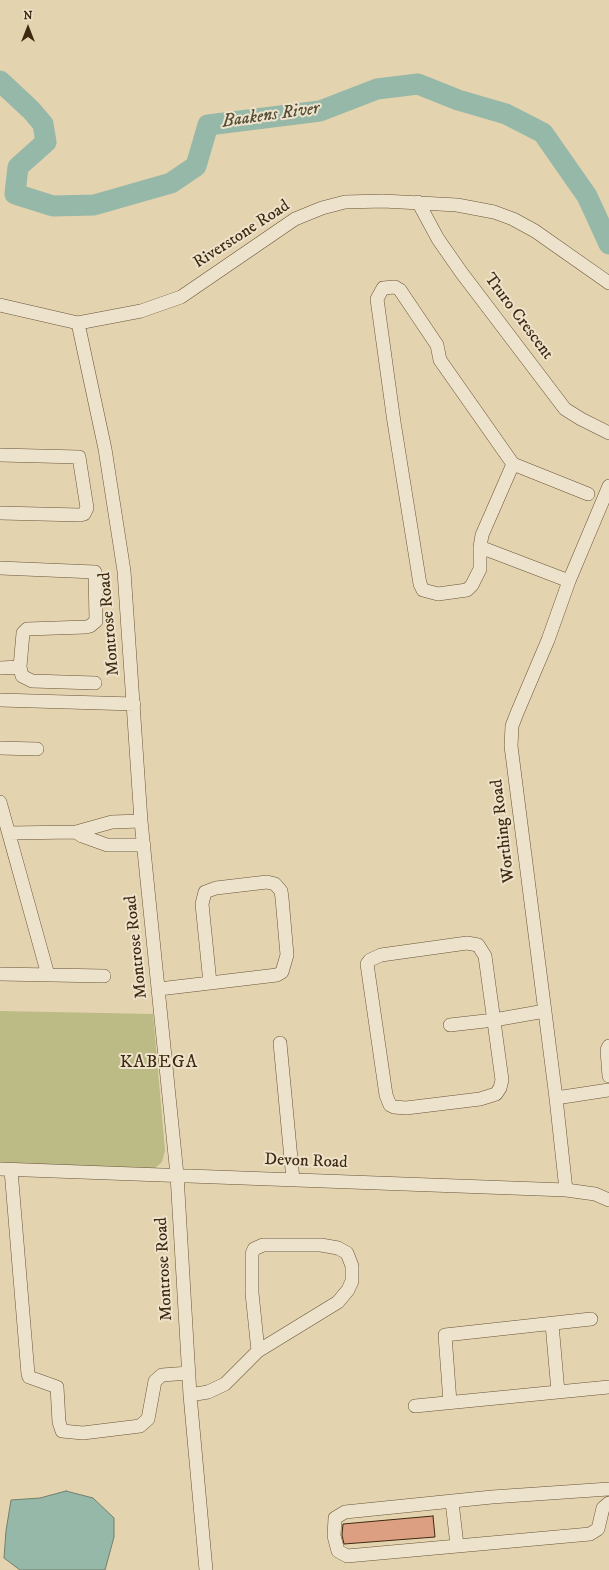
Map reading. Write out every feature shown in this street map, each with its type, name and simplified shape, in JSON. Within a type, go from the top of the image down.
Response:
[{"type":"street","name":"Riverstone Road","points":[[0,305],[78,323],[141,311],[181,297],[295,219],[322,208],[345,202],[418,202],[457,205],[494,212],[513,219],[535,231],[609,283]]},
{"type":"street","name":"Truro Crescent","points":[[418,202],[438,239],[461,272],[565,409],[609,433]]},
{"type":"street","points":[[513,464],[482,535],[480,547],[480,569],[472,585],[466,590],[438,594],[423,590],[420,584],[394,422],[377,299],[383,288],[395,287],[400,290],[438,346],[440,360],[513,464],[588,494]]},
{"type":"street","name":"Montrose Road","points":[[78,323],[105,449],[124,572],[141,821],[177,1175],[190,1395],[206,1570]]},
{"type":"street","points":[[0,454],[79,457],[87,508],[84,514],[80,515],[0,513]]},
{"type":"street","name":"Worthing Road","points":[[566,1190],[556,1098],[511,746],[512,726],[548,640],[569,580],[609,486]]},
{"type":"street","points":[[480,547],[569,580]]},
{"type":"street","points":[[0,568],[95,572],[96,621],[90,626],[86,627],[27,629],[24,633],[20,667],[22,676],[32,681],[95,682]]},
{"type":"street","points":[[0,668],[20,667]]},
{"type":"street","points":[[0,700],[134,704]]},
{"type":"street","points":[[0,748],[37,749]]},
{"type":"street","points":[[0,802],[48,975]]},
{"type":"street","points":[[9,833],[76,832],[112,822],[141,821]]},
{"type":"street","points":[[76,832],[82,836],[107,845],[144,845]]},
{"type":"street","points":[[159,989],[210,983],[277,975],[282,972],[287,955],[281,891],[275,884],[267,882],[216,888],[205,892],[202,904],[210,983]]},
{"type":"street","points":[[466,943],[478,944],[482,950],[486,963],[494,1020],[502,1080],[500,1088],[496,1094],[480,1099],[406,1108],[394,1107],[390,1105],[386,1095],[367,964],[370,960],[381,956],[466,943]]},
{"type":"street","points":[[0,974],[104,976]]},
{"type":"street","points":[[450,1025],[494,1020],[545,1011]]},
{"type":"street","points":[[280,1043],[293,1180]]},
{"type":"street","points":[[609,1046],[607,1050],[609,1076]]},
{"type":"street","points":[[556,1098],[609,1090]]},
{"type":"street","points":[[5,1169],[28,1374],[29,1377],[57,1387],[59,1422],[62,1431],[83,1433],[140,1426],[148,1419],[156,1381],[162,1375],[189,1373]]},
{"type":"street","name":"Devon Road","points":[[5,1169],[566,1190],[595,1194],[609,1200]]},
{"type":"street","points":[[190,1395],[208,1392],[225,1384],[258,1351],[329,1308],[344,1296],[352,1281],[352,1266],[347,1253],[338,1248],[321,1245],[263,1245],[254,1249],[252,1254],[252,1293],[258,1351]]},
{"type":"street","points":[[450,1402],[444,1335],[591,1320]]},
{"type":"street","points":[[552,1324],[558,1392]]},
{"type":"street","points":[[415,1406],[609,1387]]},
{"type":"street","points":[[604,1489],[606,1506],[598,1529],[590,1534],[347,1556],[338,1551],[334,1536],[335,1518],[345,1512],[452,1502],[604,1489]]},
{"type":"street","points":[[452,1502],[457,1545]]},
{"type":"shaded area","points":[[0,1011],[153,1014],[165,1151],[162,1162],[154,1169],[0,1164]]},
{"type":"shaded area","points":[[66,1491],[93,1498],[114,1518],[114,1537],[105,1570],[20,1570],[4,1558],[6,1531],[11,1500],[40,1498]]},
{"type":"building","points":[[433,1516],[435,1537],[344,1544],[342,1535],[343,1524]]},
{"type":"waterway","name":"Baakens River","points":[[0,81],[31,110],[43,124],[46,142],[18,167],[15,194],[53,206],[94,205],[171,183],[196,166],[208,125],[320,111],[377,89],[418,84],[458,100],[506,114],[543,133],[587,196],[609,244]]},
{"type":"district","name":"KABEGA","points":[[159,1063]]}]
